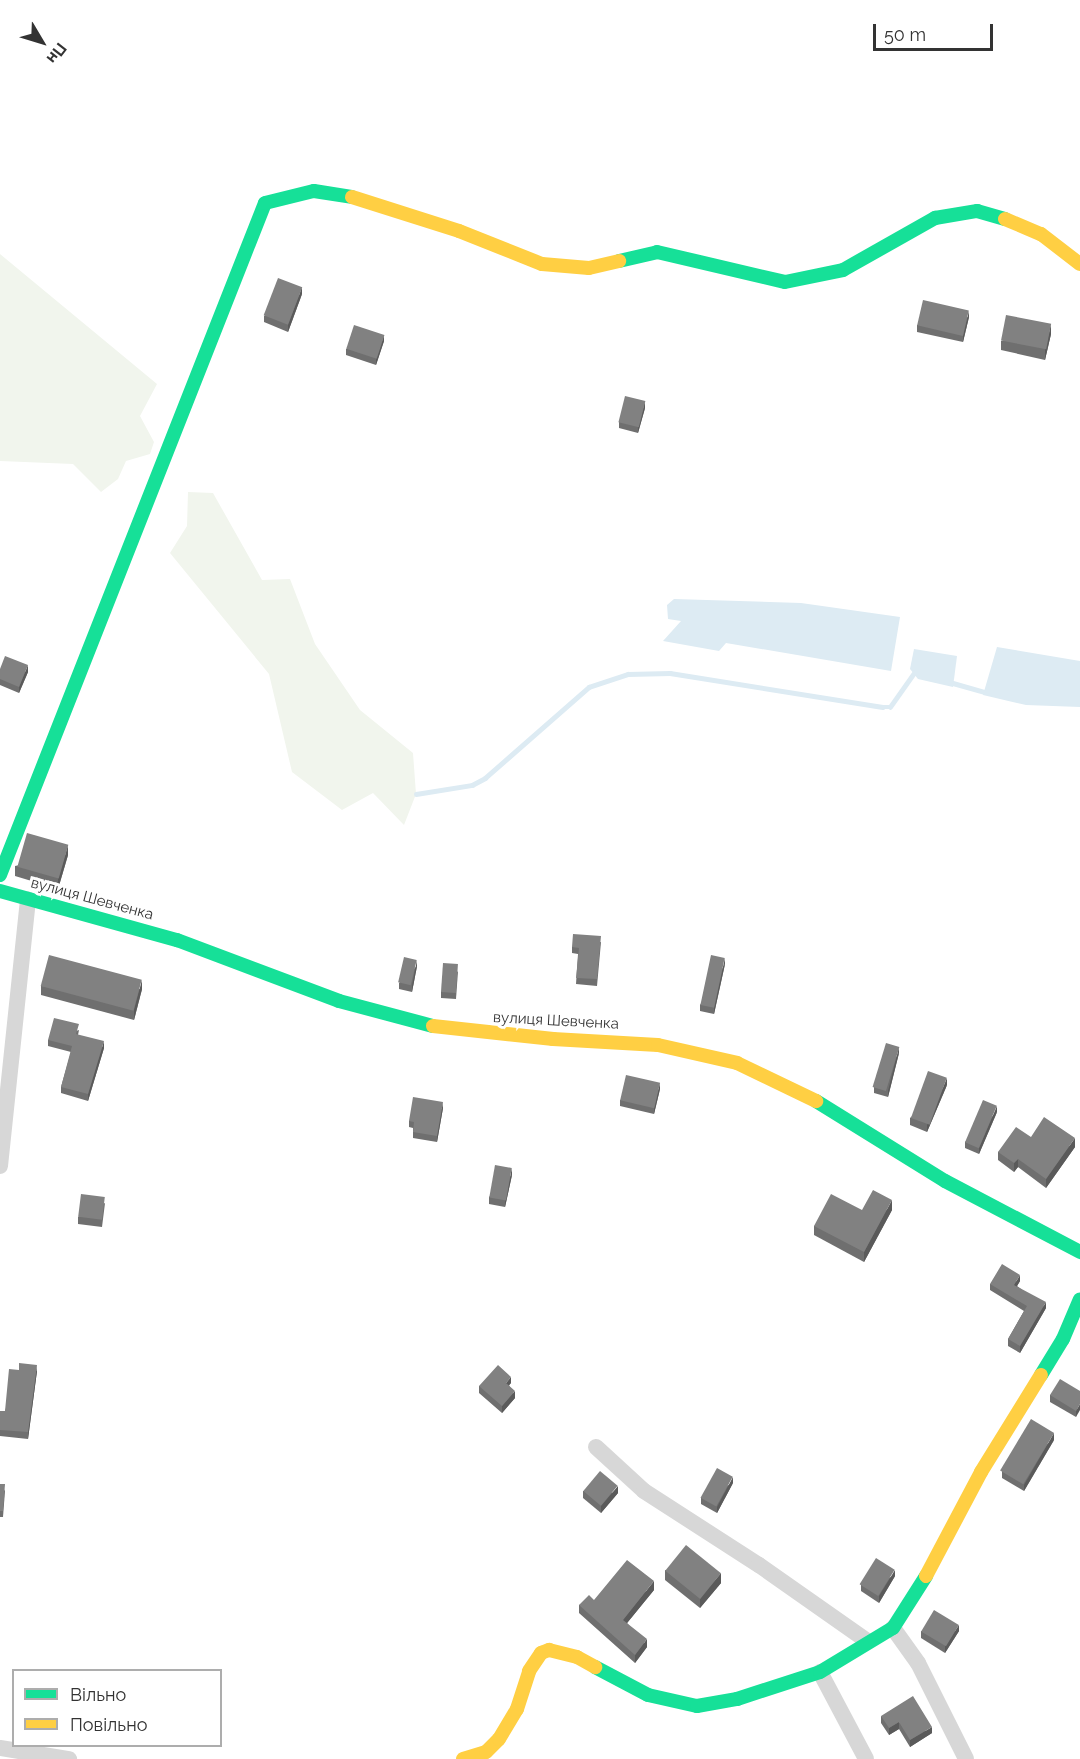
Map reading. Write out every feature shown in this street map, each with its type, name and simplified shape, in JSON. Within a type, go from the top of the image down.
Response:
[{"type":"street","points":[[0,875],[265,203],[314,191],[333,191],[459,231],[542,264],[589,268],[657,252],[785,282],[828,276],[861,263],[935,218],[977,211],[1033,230],[1080,264]]},
{"type":"street","name":"вулиця Шевченка","points":[[0,891],[166,937],[339,1001],[420,1024],[519,1036],[658,1045],[737,1063],[813,1100],[945,1181],[1080,1252]]},
{"type":"street","points":[[0,1166],[28,899]]},
{"type":"street","points":[[463,1759],[486,1752],[500,1739],[517,1709],[529,1671],[541,1653],[549,1650],[572,1655],[648,1695],[697,1706],[737,1699],[820,1671],[867,1641],[893,1628],[911,1603],[981,1472],[1063,1338],[1080,1299]]},
{"type":"street","points":[[596,1447],[644,1491],[759,1564],[867,1641]]},
{"type":"street","points":[[893,1628],[918,1663],[966,1759]]},
{"type":"street","points":[[820,1671],[866,1759]]},
{"type":"street","points":[[0,1748],[69,1759]]},
{"type":"shaded area","points":[[0,254],[157,384],[140,416],[154,442],[150,454],[126,461],[118,479],[101,492],[73,464],[0,461]]},
{"type":"shaded area","points":[[188,492],[213,493],[262,580],[290,579],[315,644],[360,710],[413,753],[416,794],[404,825],[373,793],[342,810],[292,772],[269,674],[170,553],[187,526]]},
{"type":"shaded area","points":[[674,599],[801,603],[900,617],[891,671],[726,643],[719,651],[663,641],[681,621],[668,619],[667,605]]},
{"type":"shaded area","points":[[997,647],[1080,661],[1080,707],[1026,705],[983,695]]},
{"type":"shaded area","points":[[914,649],[957,656],[953,687],[918,679],[910,669]]},
{"type":"building","points":[[278,278],[302,287],[288,325],[264,315]]},
{"type":"building","points":[[923,300],[969,311],[963,336],[917,325]]},
{"type":"building","points":[[1006,315],[1051,324],[1046,349],[1001,341]]},
{"type":"building","points":[[354,325],[384,335],[377,359],[346,349]]},
{"type":"building","points":[[625,396],[645,401],[639,427],[618,422]]},
{"type":"building","points":[[5,656],[28,665],[19,687],[0,679],[0,669]]},
{"type":"building","points":[[27,833],[68,845],[59,878],[17,867]]},
{"type":"building","points":[[573,934],[601,936],[597,979],[576,978],[579,948],[572,947]]},
{"type":"building","points":[[49,955],[142,980],[133,1011],[41,986]]},
{"type":"building","points":[[711,955],[725,958],[714,1008],[700,1005]]},
{"type":"building","points":[[404,957],[417,960],[411,985],[398,982]]},
{"type":"building","points":[[443,963],[458,964],[456,993],[441,992]]},
{"type":"building","points":[[54,1018],[79,1024],[76,1034],[104,1041],[88,1094],[61,1087],[72,1046],[48,1040]]},
{"type":"building","points":[[886,1043],[899,1047],[886,1091],[873,1087]]},
{"type":"building","points":[[928,1071],[947,1078],[930,1125],[911,1118]]},
{"type":"building","points":[[626,1075],[660,1083],[654,1108],[620,1100]]},
{"type":"building","points":[[413,1097],[443,1102],[437,1136],[413,1132],[414,1122],[409,1121]]},
{"type":"building","points":[[983,1100],[997,1106],[979,1148],[965,1142]]},
{"type":"building","points":[[1044,1117],[1075,1138],[1046,1179],[1018,1159],[1014,1163],[998,1152],[1016,1127],[1031,1137]]},
{"type":"building","points":[[495,1165],[512,1168],[506,1200],[489,1197]]},
{"type":"building","points":[[873,1190],[892,1200],[864,1252],[814,1226],[831,1194],[862,1210]]},
{"type":"building","points":[[81,1194],[105,1197],[102,1220],[78,1217]]},
{"type":"building","points":[[1002,1264],[1020,1275],[1014,1285],[1046,1302],[1020,1346],[1008,1339],[1027,1306],[990,1284]]},
{"type":"building","points":[[19,1363],[37,1365],[28,1432],[0,1430],[0,1411],[5,1411],[9,1369],[19,1370]]},
{"type":"building","points":[[498,1365],[511,1377],[506,1383],[515,1391],[502,1406],[479,1386]]},
{"type":"building","points":[[1060,1379],[1080,1391],[1080,1404],[1076,1411],[1050,1395]]},
{"type":"building","points":[[1031,1419],[1054,1433],[1023,1484],[1000,1470]]},
{"type":"building","points":[[717,1468],[733,1477],[716,1506],[701,1498]]},
{"type":"building","points":[[600,1471],[618,1486],[601,1506],[583,1491]]},
{"type":"building","points":[[0,1484],[5,1484],[3,1511],[0,1511]]},
{"type":"building","points":[[686,1545],[721,1573],[700,1599],[665,1571]]},
{"type":"building","points":[[876,1558],[895,1570],[878,1596],[860,1584]]},
{"type":"building","points":[[627,1560],[654,1581],[623,1620],[647,1639],[635,1655],[579,1605],[589,1595],[594,1600]]},
{"type":"building","points":[[934,1610],[959,1625],[946,1646],[921,1631]]},
{"type":"building","points":[[913,1696],[932,1727],[910,1740],[899,1722],[889,1728],[881,1716]]},
{"type":"waterway","points":[[416,794],[472,785],[485,778],[589,687],[628,674],[670,673],[890,707],[914,673]]},
{"type":"waterway","points":[[953,683],[984,692]]},
{"type":"traffic: fast","points":[[0,875],[265,203],[314,191],[352,197]]},
{"type":"traffic: fast","points":[[619,261],[657,252],[785,282],[843,270],[935,218],[977,211],[1005,219]]},
{"type":"traffic: fast","points":[[0,891],[177,940],[339,1001],[433,1026]]},
{"type":"traffic: fast","points":[[816,1101],[945,1181],[1080,1252]]},
{"type":"traffic: fast","points":[[1041,1375],[1063,1339],[1080,1299]]},
{"type":"traffic: fast","points":[[595,1667],[648,1695],[697,1706],[737,1699],[820,1672],[893,1628],[926,1576]]},
{"type":"traffic: slow","points":[[352,197],[459,231],[542,264],[589,268],[619,261]]},
{"type":"traffic: slow","points":[[1005,219],[1041,234],[1080,264]]},
{"type":"traffic: slow","points":[[433,1026],[553,1039],[658,1045],[737,1063],[816,1101]]},
{"type":"traffic: slow","points":[[926,1576],[981,1472],[1041,1375]]},
{"type":"traffic: slow","points":[[463,1759],[486,1752],[499,1739],[517,1709],[529,1671],[541,1653],[549,1650],[577,1657],[595,1667]]}]
